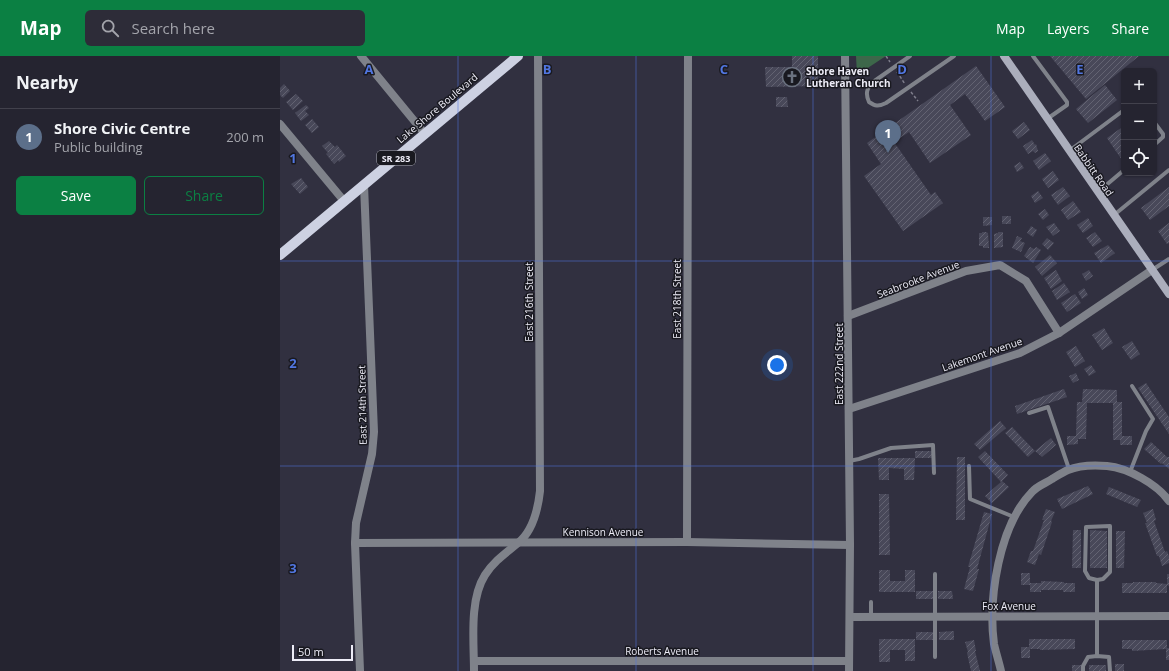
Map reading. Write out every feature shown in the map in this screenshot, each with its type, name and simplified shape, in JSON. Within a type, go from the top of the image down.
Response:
[{"type":"main road","name":"Babbitt Road","points":[[1004,56],[1169,294]]},
{"type":"main road","name":"Lake Shore Boulevard","points":[[280,255],[425,134],[512,58]]},
{"type":"street","points":[[361,56],[425,134]]},
{"type":"street","name":"East 216th Street","points":[[474,671],[474,610],[479,587],[485,574],[504,554],[520,542],[533,524],[538,507],[540,491],[538,56]]},
{"type":"street","name":"East 218th Street","points":[[687,542],[688,56]]},
{"type":"street","name":"East 222nd Street","points":[[846,56],[850,545],[849,671]]},
{"type":"street","points":[[280,124],[344,201]]},
{"type":"street","name":"East 214th Street","points":[[360,671],[355,543],[356,523],[372,454],[374,432],[364,185]]},
{"type":"street","name":"Seabrooke Avenue","points":[[848,316],[966,271],[1000,265],[1026,281],[1059,333]]},
{"type":"street","name":"Lakemont Avenue","points":[[849,409],[1020,353],[1059,333],[1152,270]]},
{"type":"street","points":[[1001,671],[994,644],[993,616],[994,593],[1000,552],[1014,517],[1032,491],[1069,469],[1092,465],[1112,467],[1138,475],[1165,495],[1169,501]]},
{"type":"street","name":"Kennison Avenue","points":[[355,543],[687,542],[850,545]]},
{"type":"street","name":"Fox Avenue","points":[[850,617],[1169,616]]},
{"type":"street","name":"Roberts Avenue","points":[[474,661],[849,661]]},
{"type":"lane","points":[[910,56],[869,86],[867,92],[868,102],[875,106],[880,106],[954,56]]},
{"type":"lane","points":[[1033,56],[1067,102],[1067,105],[1047,120]]},
{"type":"lane","points":[[1069,151],[1121,112]]},
{"type":"lane","points":[[1157,126],[1163,134],[1163,138],[1157,143]]},
{"type":"lane","points":[[1114,215],[1169,170]]},
{"type":"lane","points":[[1097,192],[1121,172]]},
{"type":"lane","points":[[1152,270],[1169,259]]},
{"type":"lane","points":[[1130,472],[1143,437],[1153,419],[1132,386]]},
{"type":"lane","points":[[1029,413],[1048,407],[1069,469]]},
{"type":"lane","points":[[849,460],[859,459],[891,448],[934,445],[934,473]]},
{"type":"lane","points":[[969,466],[970,499],[1014,517]]},
{"type":"lane","points":[[1110,526],[1110,572],[1103,579],[1097,580],[1089,578],[1085,571],[1086,527],[1110,526]]},
{"type":"lane","points":[[935,574],[935,657]]},
{"type":"lane","points":[[1097,580],[1097,656]]},
{"type":"lane","points":[[871,602],[871,616]]},
{"type":"lane","points":[[1083,671],[1083,666],[1088,657],[1097,656],[1109,657],[1110,671]]},
{"type":"path","points":[[886,56],[918,102]]},
{"type":"green space","points":[[856,56],[886,56],[857,75]]},
{"type":"building","name":"Shore Haven Lutheran Church","points":[[792,56],[818,56],[818,86],[766,87],[765,67],[792,67]]},
{"type":"building","points":[[1050,56],[1139,56],[1124,68],[1121,68],[1121,71],[1086,99]]},
{"type":"building","points":[[976,66],[1005,107],[985,121],[965,94],[950,105],[971,135],[930,163],[909,132],[894,142],[931,195],[935,192],[943,203],[903,231],[864,176],[881,164],[867,143]]},
{"type":"building","points":[[284,84],[290,91],[283,98],[280,95],[280,88]]},
{"type":"building","points":[[1105,85],[1117,100],[1088,123],[1076,109]]},
{"type":"building","points":[[296,94],[303,101],[293,110],[286,102]]},
{"type":"building","points":[[776,97],[787,97],[788,107],[776,107]]},
{"type":"building","points":[[306,105],[309,108],[305,111],[309,115],[301,121],[295,113]]},
{"type":"building","points":[[312,119],[319,127],[312,133],[305,125]]},
{"type":"building","points":[[1024,122],[1030,130],[1018,139],[1012,131]]},
{"type":"building","points":[[1121,128],[1121,159],[1107,138]]},
{"type":"building","points":[[1032,140],[1035,145],[1036,144],[1038,151],[1035,153],[1033,151],[1028,154],[1023,146]]},
{"type":"building","points":[[329,141],[335,147],[337,145],[346,156],[334,164],[322,146]]},
{"type":"building","points":[[1045,153],[1051,161],[1039,170],[1033,161]]},
{"type":"building","points":[[1020,162],[1024,168],[1017,172],[1014,166]]},
{"type":"building","points":[[1053,171],[1059,180],[1048,188],[1042,179]]},
{"type":"building","points":[[301,178],[308,187],[300,194],[291,184]]},
{"type":"building","points":[[1063,187],[1070,196],[1058,205],[1051,195]]},
{"type":"building","points":[[1169,187],[1169,206],[1150,220],[1141,208]]},
{"type":"building","points":[[1038,191],[1043,198],[1035,203],[1031,196]]},
{"type":"building","points":[[1073,201],[1081,212],[1068,220],[1061,210]]},
{"type":"building","points":[[1045,209],[1049,215],[1043,220],[1038,214]]},
{"type":"building","points":[[1002,216],[1011,216],[1011,224],[1002,224]]},
{"type":"building","points":[[983,217],[992,217],[992,225],[983,226]]},
{"type":"building","points":[[1088,218],[1093,226],[1083,233],[1077,225]]},
{"type":"building","points":[[1054,223],[1060,231],[1053,236],[1046,227]]},
{"type":"building","points":[[1169,223],[1169,243],[1167,244],[1158,231]]},
{"type":"building","points":[[1031,226],[1037,230],[1033,237],[1027,233]]},
{"type":"building","points":[[1003,232],[1003,247],[994,248],[994,234]]},
{"type":"building","points":[[1095,232],[1102,241],[1093,247],[1086,238]]},
{"type":"building","points":[[979,233],[988,233],[989,248],[979,246]]},
{"type":"building","points":[[1017,236],[1022,238],[1020,241],[1025,243],[1021,252],[1012,248]]},
{"type":"building","points":[[1047,238],[1054,243],[1048,250],[1042,244]]},
{"type":"building","points":[[1108,245],[1115,253],[1101,263],[1094,253]]},
{"type":"building","points":[[1030,247],[1034,249],[1036,247],[1041,250],[1033,263],[1024,256]]},
{"type":"building","points":[[1050,255],[1057,263],[1042,276],[1035,267]]},
{"type":"building","points":[[1056,270],[1062,281],[1051,289],[1044,278]]},
{"type":"building","points":[[1089,270],[1093,276],[1086,281],[1082,274]]},
{"type":"building","points":[[1064,283],[1070,292],[1057,300],[1052,291]]},
{"type":"building","points":[[1084,288],[1088,295],[1082,299],[1078,292]]},
{"type":"building","points":[[1075,294],[1081,303],[1067,312],[1061,303]]},
{"type":"building","points":[[1104,328],[1113,343],[1102,350],[1092,335]]},
{"type":"building","points":[[1132,341],[1140,354],[1131,360],[1122,347]]},
{"type":"building","points":[[1076,346],[1085,361],[1075,367],[1066,352]]},
{"type":"building","points":[[1091,365],[1096,372],[1089,376],[1084,369]]},
{"type":"building","points":[[1076,373],[1079,380],[1073,383],[1069,376]]},
{"type":"building","points":[[1146,383],[1169,417],[1169,434],[1138,388]]},
{"type":"building","points":[[1064,389],[1067,397],[1017,414],[1015,406]]},
{"type":"building","points":[[1083,389],[1117,390],[1117,402],[1122,402],[1122,436],[1132,436],[1132,445],[1120,445],[1120,440],[1113,440],[1113,403],[1087,403],[1086,439],[1078,439],[1078,444],[1067,445],[1067,436],[1076,436],[1077,402],[1082,402]]},
{"type":"building","points":[[1000,421],[1006,428],[980,450],[974,444]]},
{"type":"building","points":[[1012,427],[1035,451],[1028,457],[1005,433]]},
{"type":"building","points":[[1051,438],[1056,445],[1042,457],[1035,451]]},
{"type":"building","points":[[1151,442],[1167,457],[1169,457],[1169,469],[1144,449]]},
{"type":"building","points":[[915,451],[932,451],[932,458],[915,458]]},
{"type":"building","points":[[985,451],[1008,475],[1002,481],[1009,487],[992,503],[985,496],[1001,482],[978,457]]},
{"type":"building","points":[[957,457],[965,457],[965,520],[956,520]]},
{"type":"building","points":[[878,458],[915,458],[914,480],[904,480],[904,469],[889,468],[889,480],[879,480]]},
{"type":"building","points":[[1088,486],[1093,494],[1062,509],[1057,499]]},
{"type":"building","points":[[1109,487],[1141,500],[1137,507],[1106,494]]},
{"type":"building","points":[[879,494],[889,494],[890,555],[879,555]]},
{"type":"building","points":[[1046,509],[1055,512],[1041,555],[1039,554],[1035,565],[1027,562],[1031,551],[1033,551],[1044,520],[1042,520]]},
{"type":"building","points":[[1153,509],[1156,520],[1154,521],[1165,552],[1167,551],[1169,556],[1169,563],[1162,566],[1145,523],[1147,523],[1143,513]]},
{"type":"building","points":[[984,512],[992,514],[977,569],[979,569],[973,591],[964,589],[970,567],[968,567]]},
{"type":"building","points":[[1073,530],[1081,530],[1081,568],[1072,568]]},
{"type":"building","points":[[1090,530],[1107,531],[1107,568],[1090,568]]},
{"type":"building","points":[[1116,531],[1125,531],[1124,568],[1116,568]]},
{"type":"building","points":[[879,570],[890,570],[890,581],[905,581],[905,570],[915,570],[915,592],[879,592]]},
{"type":"building","points":[[1021,573],[1030,573],[1030,583],[1041,583],[1041,581],[1075,583],[1075,592],[1063,592],[1063,590],[1041,590],[1041,592],[1030,592],[1030,585],[1021,585]]},
{"type":"building","points":[[1167,574],[1169,574],[1169,586],[1167,585],[1167,593],[1122,593],[1122,583],[1156,582],[1167,584]]},
{"type":"building","points":[[916,591],[933,591],[933,599],[916,599]]},
{"type":"building","points":[[938,591],[952,591],[953,599],[938,599]]},
{"type":"building","points":[[954,631],[954,640],[939,640],[939,632]]},
{"type":"building","points":[[916,632],[933,632],[933,640],[916,640]]},
{"type":"building","points":[[879,639],[915,639],[915,661],[905,661],[905,650],[890,650],[890,662],[879,662]]},
{"type":"building","points":[[1029,639],[1075,639],[1075,649],[1030,649],[1030,658],[1021,658],[1021,647],[1029,647]]},
{"type":"building","points":[[974,640],[980,671],[971,671],[967,653],[965,642]]},
{"type":"building","points":[[1122,640],[1167,640],[1169,660],[1166,660],[1166,649],[1132,651],[1132,649],[1122,649]]},
{"type":"building","points":[[1115,664],[1124,664],[1124,671],[1115,671]]},
{"type":"building","points":[[1072,665],[1081,665],[1081,671],[1072,671]]},
{"type":"building","points":[[1089,665],[1106,665],[1106,671],[1089,671]]},
{"type":"place","name":"Shore Haven Lutheran Church","points":[[792,77]]},
{"type":"place","name":"Shore Civic Centre","points":[[888,153]]}]
